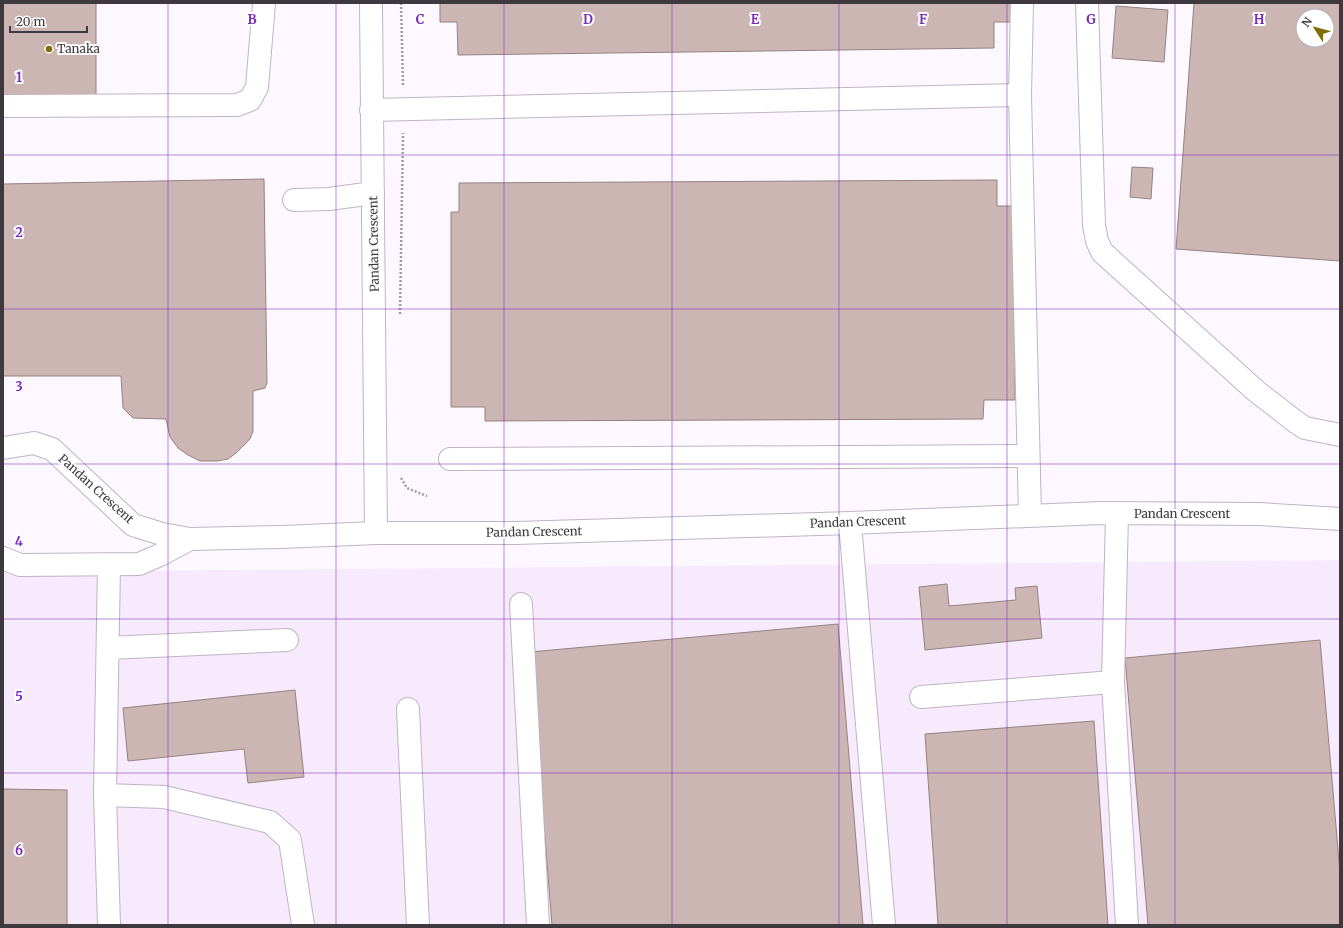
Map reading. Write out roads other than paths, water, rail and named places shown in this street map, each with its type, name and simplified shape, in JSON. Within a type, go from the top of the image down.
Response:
[{"type":"street","points":[[3,106],[237,105],[250,100],[257,87],[264,3]]},
{"type":"street","name":"Pandan Crescent","points":[[371,3],[376,533]]},
{"type":"street","points":[[1022,3],[1020,95],[1030,515]]},
{"type":"street","points":[[1086,3],[1094,226],[1097,241],[1102,252],[1256,391],[1296,422],[1304,428],[1340,435]]},
{"type":"street","points":[[371,110],[1020,95]]},
{"type":"street","points":[[294,200],[329,199],[373,193]]},
{"type":"street","name":"Pandan Crescent","points":[[3,448],[34,443],[52,449],[133,525],[162,534],[190,539],[376,533],[516,533],[850,523],[1030,515],[1259,514],[1339,516]]},
{"type":"street","points":[[450,459],[1028,456]]},
{"type":"street","points":[[1117,514],[1113,682],[1127,925]]},
{"type":"street","points":[[850,523],[884,925]]},
{"type":"street","name":"Pandan Crescent","points":[[3,558],[20,565],[56,563],[109,565],[139,564],[190,539]]},
{"type":"street","points":[[109,565],[105,795],[109,925]]},
{"type":"street","points":[[521,604],[538,925]]},
{"type":"street","points":[[108,648],[287,640]]},
{"type":"street","points":[[921,697],[1113,682]]},
{"type":"street","points":[[408,709],[418,925]]},
{"type":"street","points":[[105,795],[164,797],[270,822],[290,840],[303,925]]},
{"type":"place","name":"Tanaka","points":[[49,49]]}]
